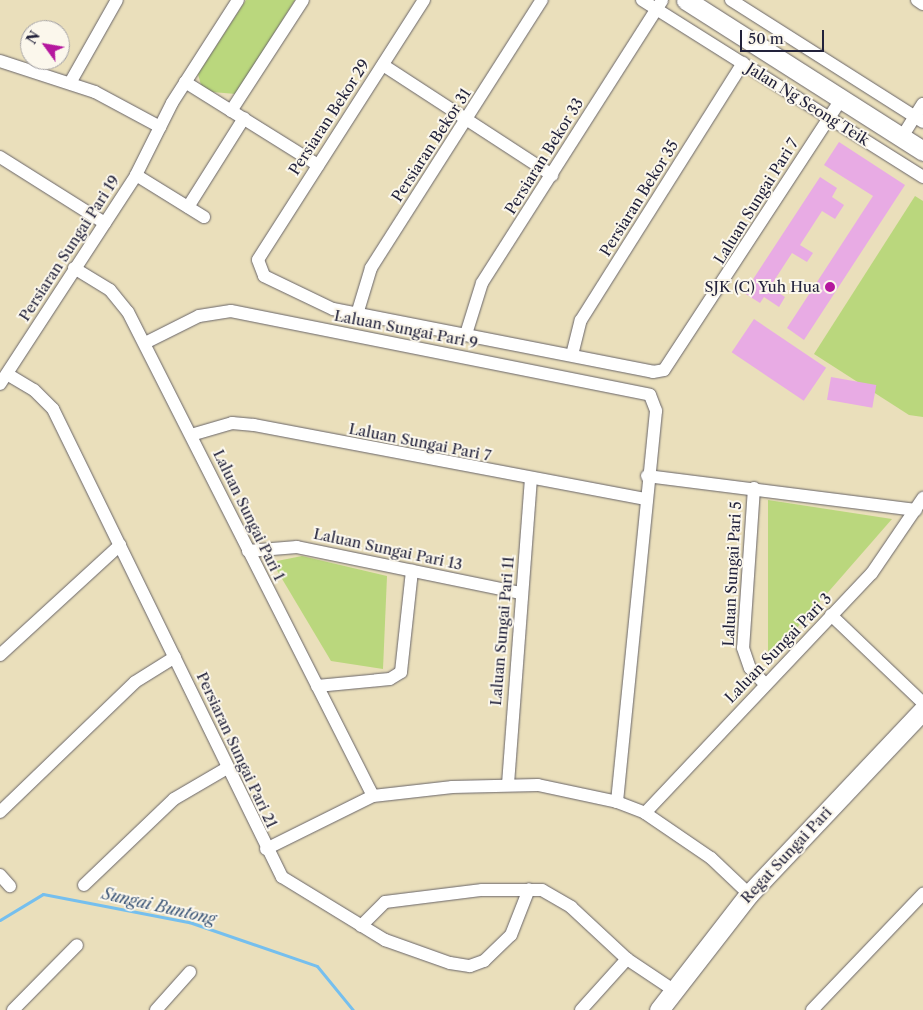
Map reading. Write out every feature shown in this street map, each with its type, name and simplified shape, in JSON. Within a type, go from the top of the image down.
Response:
[{"type":"main road","name":"Jalan Ng Seong Teik","points":[[686,0],[923,150]]},
{"type":"main road","name":"Regat Sungai Pari","points":[[659,1010],[749,894],[923,710]]},
{"type":"street","points":[[70,83],[117,0]]},
{"type":"street","name":"Persiaran Sungai Pari 19","points":[[3,379],[136,175],[185,82],[238,0]]},
{"type":"street","points":[[231,111],[303,0]]},
{"type":"street","name":"Persiaran Bekor 29","points":[[358,311],[318,305],[264,276],[258,266],[262,252],[424,0]]},
{"type":"street","name":"Persiaran Bekor 31","points":[[358,311],[371,268],[542,0]]},
{"type":"street","name":"Jalan Ng Seong Teik","points":[[642,0],[659,5],[744,63],[923,177]]},
{"type":"street","points":[[730,0],[919,120]]},
{"type":"street","points":[[917,0],[923,4]]},
{"type":"street","name":"Persiaran Bekor 33","points":[[466,334],[482,283],[659,5]]},
{"type":"street","points":[[0,61],[70,83],[160,127]]},
{"type":"street","name":"Persiaran Bekor 35","points":[[572,355],[581,320],[744,63]]},
{"type":"street","points":[[383,65],[552,175]]},
{"type":"street","points":[[185,82],[318,165]]},
{"type":"street","name":"Laluan Sungai Pari 7","points":[[572,355],[653,372],[664,370],[841,98]]},
{"type":"street","points":[[902,137],[919,120],[923,104]]},
{"type":"street","points":[[188,207],[244,118]]},
{"type":"street","points":[[0,157],[105,223]]},
{"type":"street","points":[[136,175],[204,217]]},
{"type":"street","name":"Laluan Sungai Pari 1","points":[[74,268],[121,300],[145,343],[248,551],[373,796]]},
{"type":"street","name":"Laluan Sungai Pari 9","points":[[145,343],[198,316],[231,311],[643,392],[650,395],[656,411],[647,476]]},
{"type":"street","points":[[358,311],[572,355]]},
{"type":"street","name":"Persiaran Sungai Pari 21","points":[[3,379],[34,390],[52,409],[175,657],[266,848],[282,877],[361,926],[408,950],[470,966],[484,961],[510,935],[536,890]]},
{"type":"street","name":"Laluan Sungai Pari 7","points":[[191,435],[232,423],[254,425],[531,481],[644,499]]},
{"type":"street","points":[[617,802],[647,476]]},
{"type":"street","name":"Laluan Sungai Pari 5","points":[[647,476],[754,488],[916,510]]},
{"type":"street","name":"Laluan Sungai Pari 11","points":[[508,784],[531,481]]},
{"type":"street","name":"Laluan Sungai Pari 5","points":[[754,488],[743,648],[750,668],[765,684]]},
{"type":"street","name":"Laluan Sungai Pari 3","points":[[645,813],[886,557],[923,498]]},
{"type":"street","points":[[0,655],[120,545]]},
{"type":"street","name":"Laluan Sungai Pari 13","points":[[248,551],[297,547],[522,593]]},
{"type":"street","points":[[317,686],[390,679],[401,672],[412,571]]},
{"type":"street","points":[[831,615],[923,703]]},
{"type":"street","points":[[0,812],[135,682],[175,657]]},
{"type":"street","points":[[84,885],[174,799],[227,768]]},
{"type":"street","points":[[266,848],[373,796],[508,784],[617,802],[645,813],[711,858],[749,894]]},
{"type":"street","points":[[0,875],[10,886]]},
{"type":"street","points":[[361,926],[385,902],[536,890],[571,907],[627,959],[675,991]]},
{"type":"street","points":[[812,1010],[923,894]]},
{"type":"street","points":[[13,1010],[77,945]]},
{"type":"street","points":[[580,1010],[627,959]]},
{"type":"street","points":[[156,1010],[190,972]]},
{"type":"green space","points":[[246,0],[295,0],[236,94],[212,92],[201,85],[198,74]]},
{"type":"green space","points":[[915,196],[923,201],[923,417],[909,415],[814,354]]},
{"type":"green space","points":[[768,500],[892,519],[768,661]]},
{"type":"green space","points":[[302,556],[387,576],[383,669],[331,661],[272,562]]},
{"type":"building","points":[[839,142],[905,185],[804,340],[787,328],[873,196],[824,165]]},
{"type":"building","points":[[820,177],[837,188],[832,197],[844,205],[835,219],[822,211],[800,245],[813,253],[807,262],[792,253],[770,287],[785,297],[779,307],[764,297],[760,303],[744,293]]},
{"type":"building","points":[[754,319],[826,368],[804,401],[732,352]]},
{"type":"building","points":[[831,377],[876,385],[872,408],[827,400]]},
{"type":"waterway","name":"Sungai Buntong","points":[[0,920],[43,894],[189,922],[317,966],[353,1010]]},
{"type":"place","name":"SJK (C) Yuh Hua","points":[[830,287]]}]
